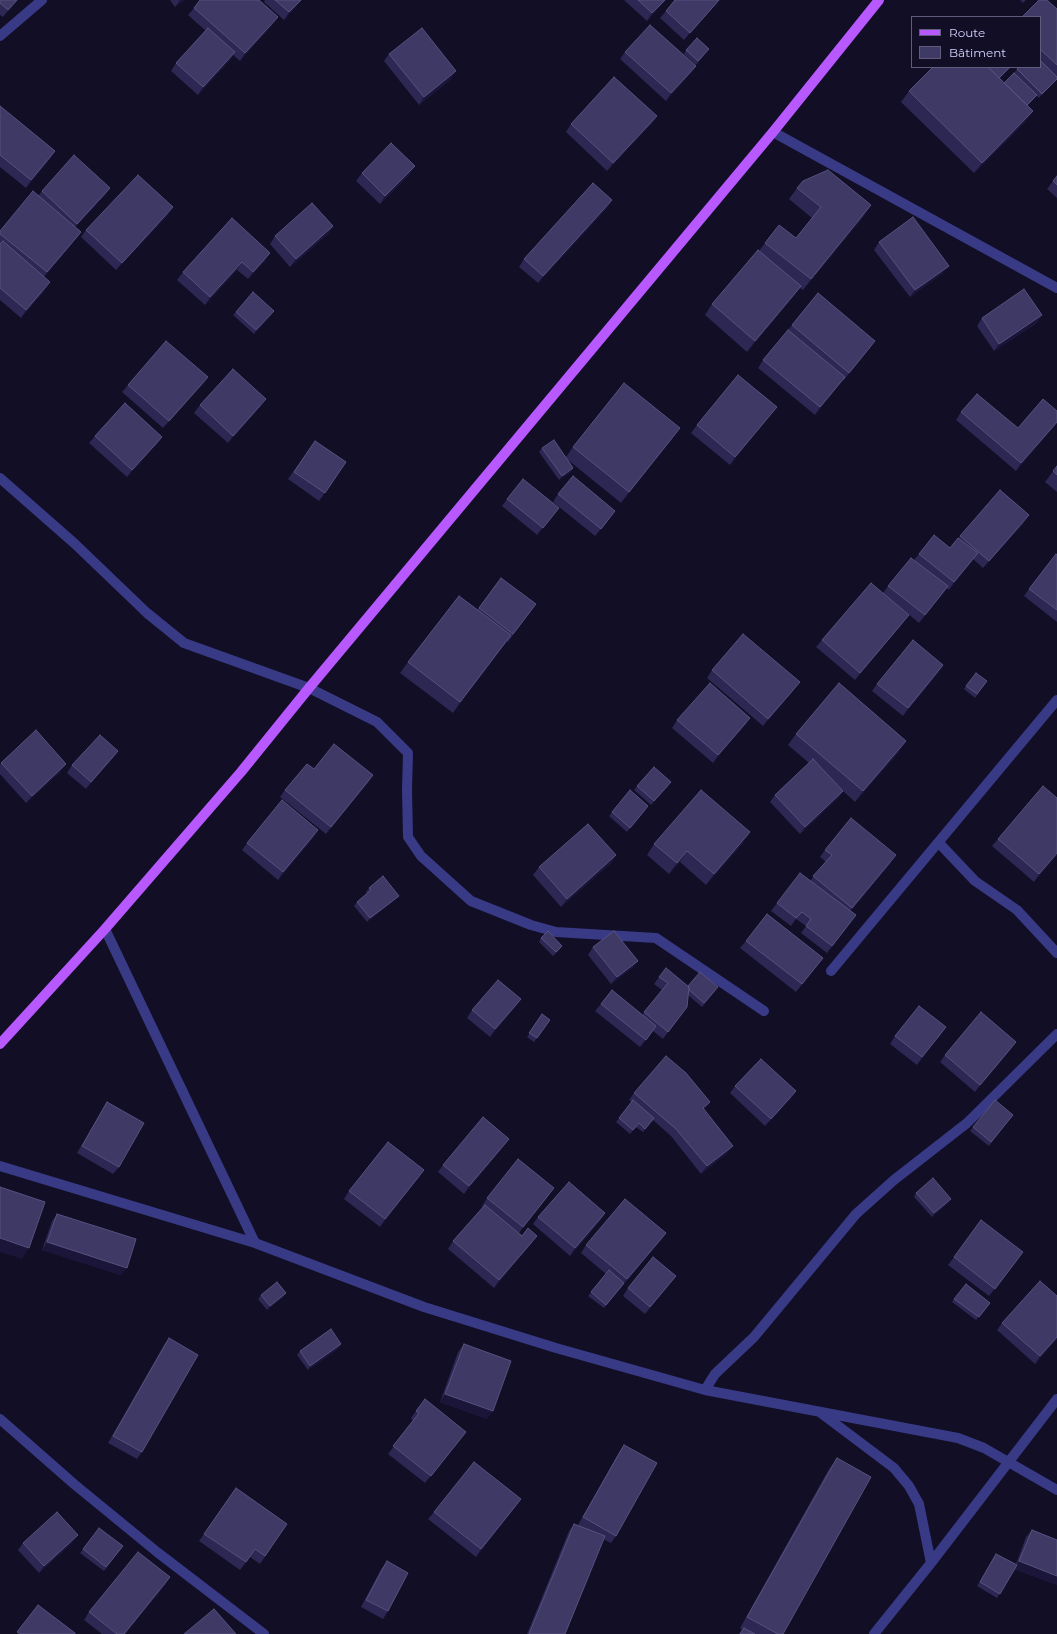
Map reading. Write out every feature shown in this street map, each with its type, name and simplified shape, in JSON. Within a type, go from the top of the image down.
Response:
[{"type":"main road","points":[[0,1044],[105,929],[241,772],[309,688],[773,132],[879,0]]},
{"type":"street","points":[[0,36],[42,0]]},
{"type":"street","points":[[773,132],[1057,288]]},
{"type":"street","points":[[0,478],[74,543],[147,613],[184,643],[309,688],[376,722],[408,753],[408,837],[421,856],[471,901],[531,925],[556,932],[656,938],[764,1011]]},
{"type":"street","points":[[831,971],[1057,700]]},
{"type":"street","points":[[939,842],[975,881],[1017,910],[1057,953]]},
{"type":"street","points":[[105,929],[255,1243]]},
{"type":"street","points":[[705,1390],[715,1374],[754,1337],[856,1214],[894,1180],[967,1123],[1057,1034]]},
{"type":"street","points":[[0,1166],[255,1243],[424,1307],[556,1348],[705,1390],[958,1438],[984,1448],[1057,1490]]},
{"type":"street","points":[[874,1634],[1010,1462],[1057,1399]]},
{"type":"street","points":[[820,1412],[894,1468],[909,1486],[919,1504],[931,1563]]},
{"type":"street","points":[[0,1419],[80,1489],[157,1552],[264,1634]]},
{"type":"building","points":[[0,0],[17,0],[8,10],[0,3]]},
{"type":"building","points":[[200,0],[259,0],[278,17],[245,53],[194,8]]},
{"type":"building","points":[[275,0],[301,0],[289,12]]},
{"type":"building","points":[[638,0],[665,0],[652,13]]},
{"type":"building","points":[[675,0],[719,0],[690,33],[666,11]]},
{"type":"building","points":[[1039,0],[1047,0],[1057,9],[1057,65],[1041,50],[1041,16],[1023,16]]},
{"type":"building","points":[[650,25],[696,66],[671,93],[625,52]]},
{"type":"building","points":[[208,28],[235,52],[203,87],[176,63]]},
{"type":"building","points":[[422,28],[456,71],[424,97],[389,54]]},
{"type":"building","points":[[697,38],[709,49],[698,61],[686,50]]},
{"type":"building","points":[[1041,61],[1057,77],[1057,79],[1042,94],[1017,69],[1041,68]]},
{"type":"building","points":[[932,68],[989,68],[1033,111],[982,163],[909,91]]},
{"type":"building","points":[[989,68],[1009,68],[999,78]]},
{"type":"building","points":[[1014,73],[1037,95],[1027,105],[1004,83]]},
{"type":"building","points":[[614,77],[657,116],[613,163],[571,124]]},
{"type":"building","points":[[0,106],[55,151],[31,180],[0,155]]},
{"type":"building","points":[[391,143],[415,166],[385,196],[362,173]]},
{"type":"building","points":[[74,155],[110,188],[77,224],[42,191]]},
{"type":"building","points":[[828,170],[871,205],[811,279],[765,243],[779,225],[796,238],[821,207],[797,188],[803,181]]},
{"type":"building","points":[[138,175],[173,207],[122,263],[86,230]]},
{"type":"building","points":[[1057,176],[1057,185],[1053,181]]},
{"type":"building","points":[[593,183],[612,200],[543,276],[524,259]]},
{"type":"building","points":[[33,191],[81,232],[47,272],[0,234],[0,231]]},
{"type":"building","points":[[312,203],[333,226],[296,259],[275,236]]},
{"type":"building","points":[[913,217],[949,266],[915,290],[879,242]]},
{"type":"building","points":[[232,218],[270,253],[253,272],[242,262],[210,297],[183,272]]},
{"type":"building","points":[[3,241],[50,282],[26,310],[0,288],[0,244]]},
{"type":"building","points":[[758,250],[801,286],[755,341],[712,304]]},
{"type":"building","points":[[1024,289],[1042,315],[999,344],[982,318]]},
{"type":"building","points":[[253,292],[274,311],[256,330],[236,312]]},
{"type":"building","points":[[818,293],[875,341],[849,373],[792,325]]},
{"type":"building","points":[[788,330],[845,377],[820,407],[763,360]]},
{"type":"building","points":[[166,341],[208,377],[169,421],[128,385]]},
{"type":"building","points":[[233,369],[266,399],[233,436],[200,405]]},
{"type":"building","points":[[738,375],[777,407],[735,457],[697,425]]},
{"type":"building","points":[[624,383],[680,428],[629,492],[573,447]]},
{"type":"building","points":[[977,394],[1018,428],[1043,399],[1057,411],[1057,422],[1021,463],[961,412]]},
{"type":"building","points":[[125,403],[162,437],[132,470],[95,436]]},
{"type":"building","points":[[554,440],[573,468],[562,476],[542,448]]},
{"type":"building","points":[[315,441],[346,462],[325,493],[294,472]]},
{"type":"building","points":[[1057,466],[1057,475],[1053,471]]},
{"type":"building","points":[[573,476],[615,511],[601,529],[558,494]]},
{"type":"building","points":[[523,479],[559,508],[543,528],[507,499]]},
{"type":"building","points":[[1000,490],[1029,515],[989,561],[960,536]]},
{"type":"building","points":[[934,535],[950,548],[958,538],[978,553],[954,582],[919,554]]},
{"type":"building","points":[[1056,554],[1057,555],[1057,610],[1029,589]]},
{"type":"building","points":[[911,558],[948,586],[925,615],[888,586]]},
{"type":"building","points":[[501,578],[536,604],[513,634],[479,608]]},
{"type":"building","points":[[871,583],[909,615],[860,673],[822,640]]},
{"type":"building","points":[[459,596],[511,635],[460,702],[408,662]]},
{"type":"building","points":[[743,634],[800,682],[768,719],[712,670]]},
{"type":"building","points":[[913,640],[943,665],[908,708],[877,684]]},
{"type":"building","points":[[976,673],[987,681],[977,694],[966,686]]},
{"type":"building","points":[[710,683],[750,718],[718,755],[677,720]]},
{"type":"building","points":[[839,683],[906,741],[863,791],[796,734]]},
{"type":"building","points":[[36,730],[66,764],[32,796],[1,763]]},
{"type":"building","points":[[100,735],[118,751],[91,782],[72,765]]},
{"type":"building","points":[[334,744],[373,775],[331,827],[285,790],[307,764],[314,769]]},
{"type":"building","points":[[813,759],[843,791],[805,827],[775,795]]},
{"type":"building","points":[[654,767],[671,782],[654,801],[637,786]]},
{"type":"building","points":[[1043,786],[1057,798],[1057,853],[1039,874],[998,839]]},
{"type":"building","points":[[630,790],[648,806],[630,828],[612,812]]},
{"type":"building","points":[[701,790],[750,832],[714,874],[687,851],[677,863],[654,844]]},
{"type":"building","points":[[282,800],[318,830],[283,872],[247,843]]},
{"type":"building","points":[[851,818],[896,855],[852,908],[813,876],[832,855],[825,850]]},
{"type":"building","points":[[588,824],[616,855],[567,899],[539,867]]},
{"type":"building","points":[[800,873],[856,915],[832,946],[806,926],[811,919],[802,912],[796,918],[777,903]]},
{"type":"building","points":[[383,876],[399,896],[370,918],[357,902],[371,890],[369,888]]},
{"type":"building","points":[[767,914],[823,958],[802,984],[746,941]]},
{"type":"building","points":[[548,931],[562,946],[556,952],[541,938]]},
{"type":"building","points":[[614,931],[638,961],[617,977],[593,947]]},
{"type":"building","points":[[666,968],[689,987],[687,1007],[668,1032],[644,1012],[668,983],[659,977]]},
{"type":"building","points":[[700,972],[718,987],[704,1003],[689,990],[688,986]]},
{"type":"building","points":[[498,980],[521,999],[495,1029],[472,1010]]},
{"type":"building","points":[[612,990],[656,1026],[646,1040],[601,1004]]},
{"type":"building","points":[[919,1006],[946,1027],[922,1057],[895,1036]]},
{"type":"building","points":[[981,1012],[1016,1042],[980,1085],[945,1055]]},
{"type":"building","points":[[542,1014],[550,1020],[537,1038],[529,1033]]},
{"type":"building","points":[[666,1056],[686,1073],[710,1102],[703,1108],[733,1146],[707,1166],[676,1129],[634,1093]]},
{"type":"building","points":[[761,1059],[796,1091],[771,1119],[735,1086]]},
{"type":"building","points":[[633,1100],[654,1118],[645,1129],[639,1123],[633,1130],[619,1118]]},
{"type":"building","points":[[995,1100],[1013,1115],[991,1142],[973,1127]]},
{"type":"building","points":[[107,1102],[144,1123],[119,1167],[82,1146]]},
{"type":"building","points":[[483,1117],[509,1139],[469,1186],[443,1165]]},
{"type":"building","points":[[388,1142],[424,1170],[385,1219],[349,1191]]},
{"type":"building","points":[[518,1159],[554,1188],[523,1227],[487,1198]]},
{"type":"building","points":[[933,1178],[951,1199],[934,1213],[916,1193]]},
{"type":"building","points":[[569,1182],[605,1213],[575,1248],[538,1217]]},
{"type":"building","points":[[0,1187],[45,1202],[29,1248],[0,1238]]},
{"type":"building","points":[[625,1199],[666,1233],[627,1279],[586,1245]]},
{"type":"building","points":[[485,1205],[522,1236],[528,1228],[537,1236],[499,1280],[453,1241]]},
{"type":"building","points":[[57,1214],[136,1239],[127,1268],[47,1242]]},
{"type":"building","points":[[981,1220],[1023,1252],[995,1289],[954,1257]]},
{"type":"building","points":[[653,1257],[676,1276],[650,1307],[628,1288]]},
{"type":"building","points":[[609,1270],[624,1283],[606,1305],[591,1292]]},
{"type":"building","points":[[1040,1281],[1057,1296],[1057,1337],[1040,1356],[1002,1323]]},
{"type":"building","points":[[277,1282],[286,1293],[270,1306],[261,1295]]},
{"type":"building","points":[[966,1284],[990,1303],[979,1317],[954,1299]]},
{"type":"building","points":[[331,1329],[341,1344],[310,1366],[300,1351]]},
{"type":"building","points":[[169,1338],[198,1355],[142,1452],[113,1436]]},
{"type":"building","points":[[464,1344],[511,1361],[493,1411],[445,1394]]},
{"type":"building","points":[[425,1399],[466,1432],[431,1476],[393,1446],[419,1413],[416,1411]]},
{"type":"building","points":[[624,1445],[657,1463],[616,1536],[583,1517]]},
{"type":"building","points":[[837,1458],[871,1477],[783,1634],[778,1634],[747,1617]]},
{"type":"building","points":[[474,1462],[521,1499],[481,1549],[434,1512]]},
{"type":"building","points":[[236,1488],[287,1524],[265,1556],[255,1549],[246,1562],[204,1534]]},
{"type":"building","points":[[57,1512],[78,1535],[44,1566],[23,1543]]},
{"type":"building","points":[[574,1524],[605,1536],[565,1634],[529,1634]]},
{"type":"building","points":[[99,1528],[123,1546],[106,1567],[83,1549]]},
{"type":"building","points":[[1032,1530],[1057,1540],[1057,1576],[1019,1561]]},
{"type":"building","points":[[138,1552],[170,1577],[124,1634],[117,1634],[89,1612]]},
{"type":"building","points":[[996,1554],[1017,1565],[1000,1594],[980,1582]]},
{"type":"building","points":[[387,1561],[408,1573],[388,1611],[366,1600]]},
{"type":"building","points":[[38,1605],[75,1634],[20,1634],[17,1632]]},
{"type":"building","points":[[214,1609],[236,1634],[184,1634]]},
{"type":"building","points":[[744,1628],[755,1634],[740,1634]]}]
